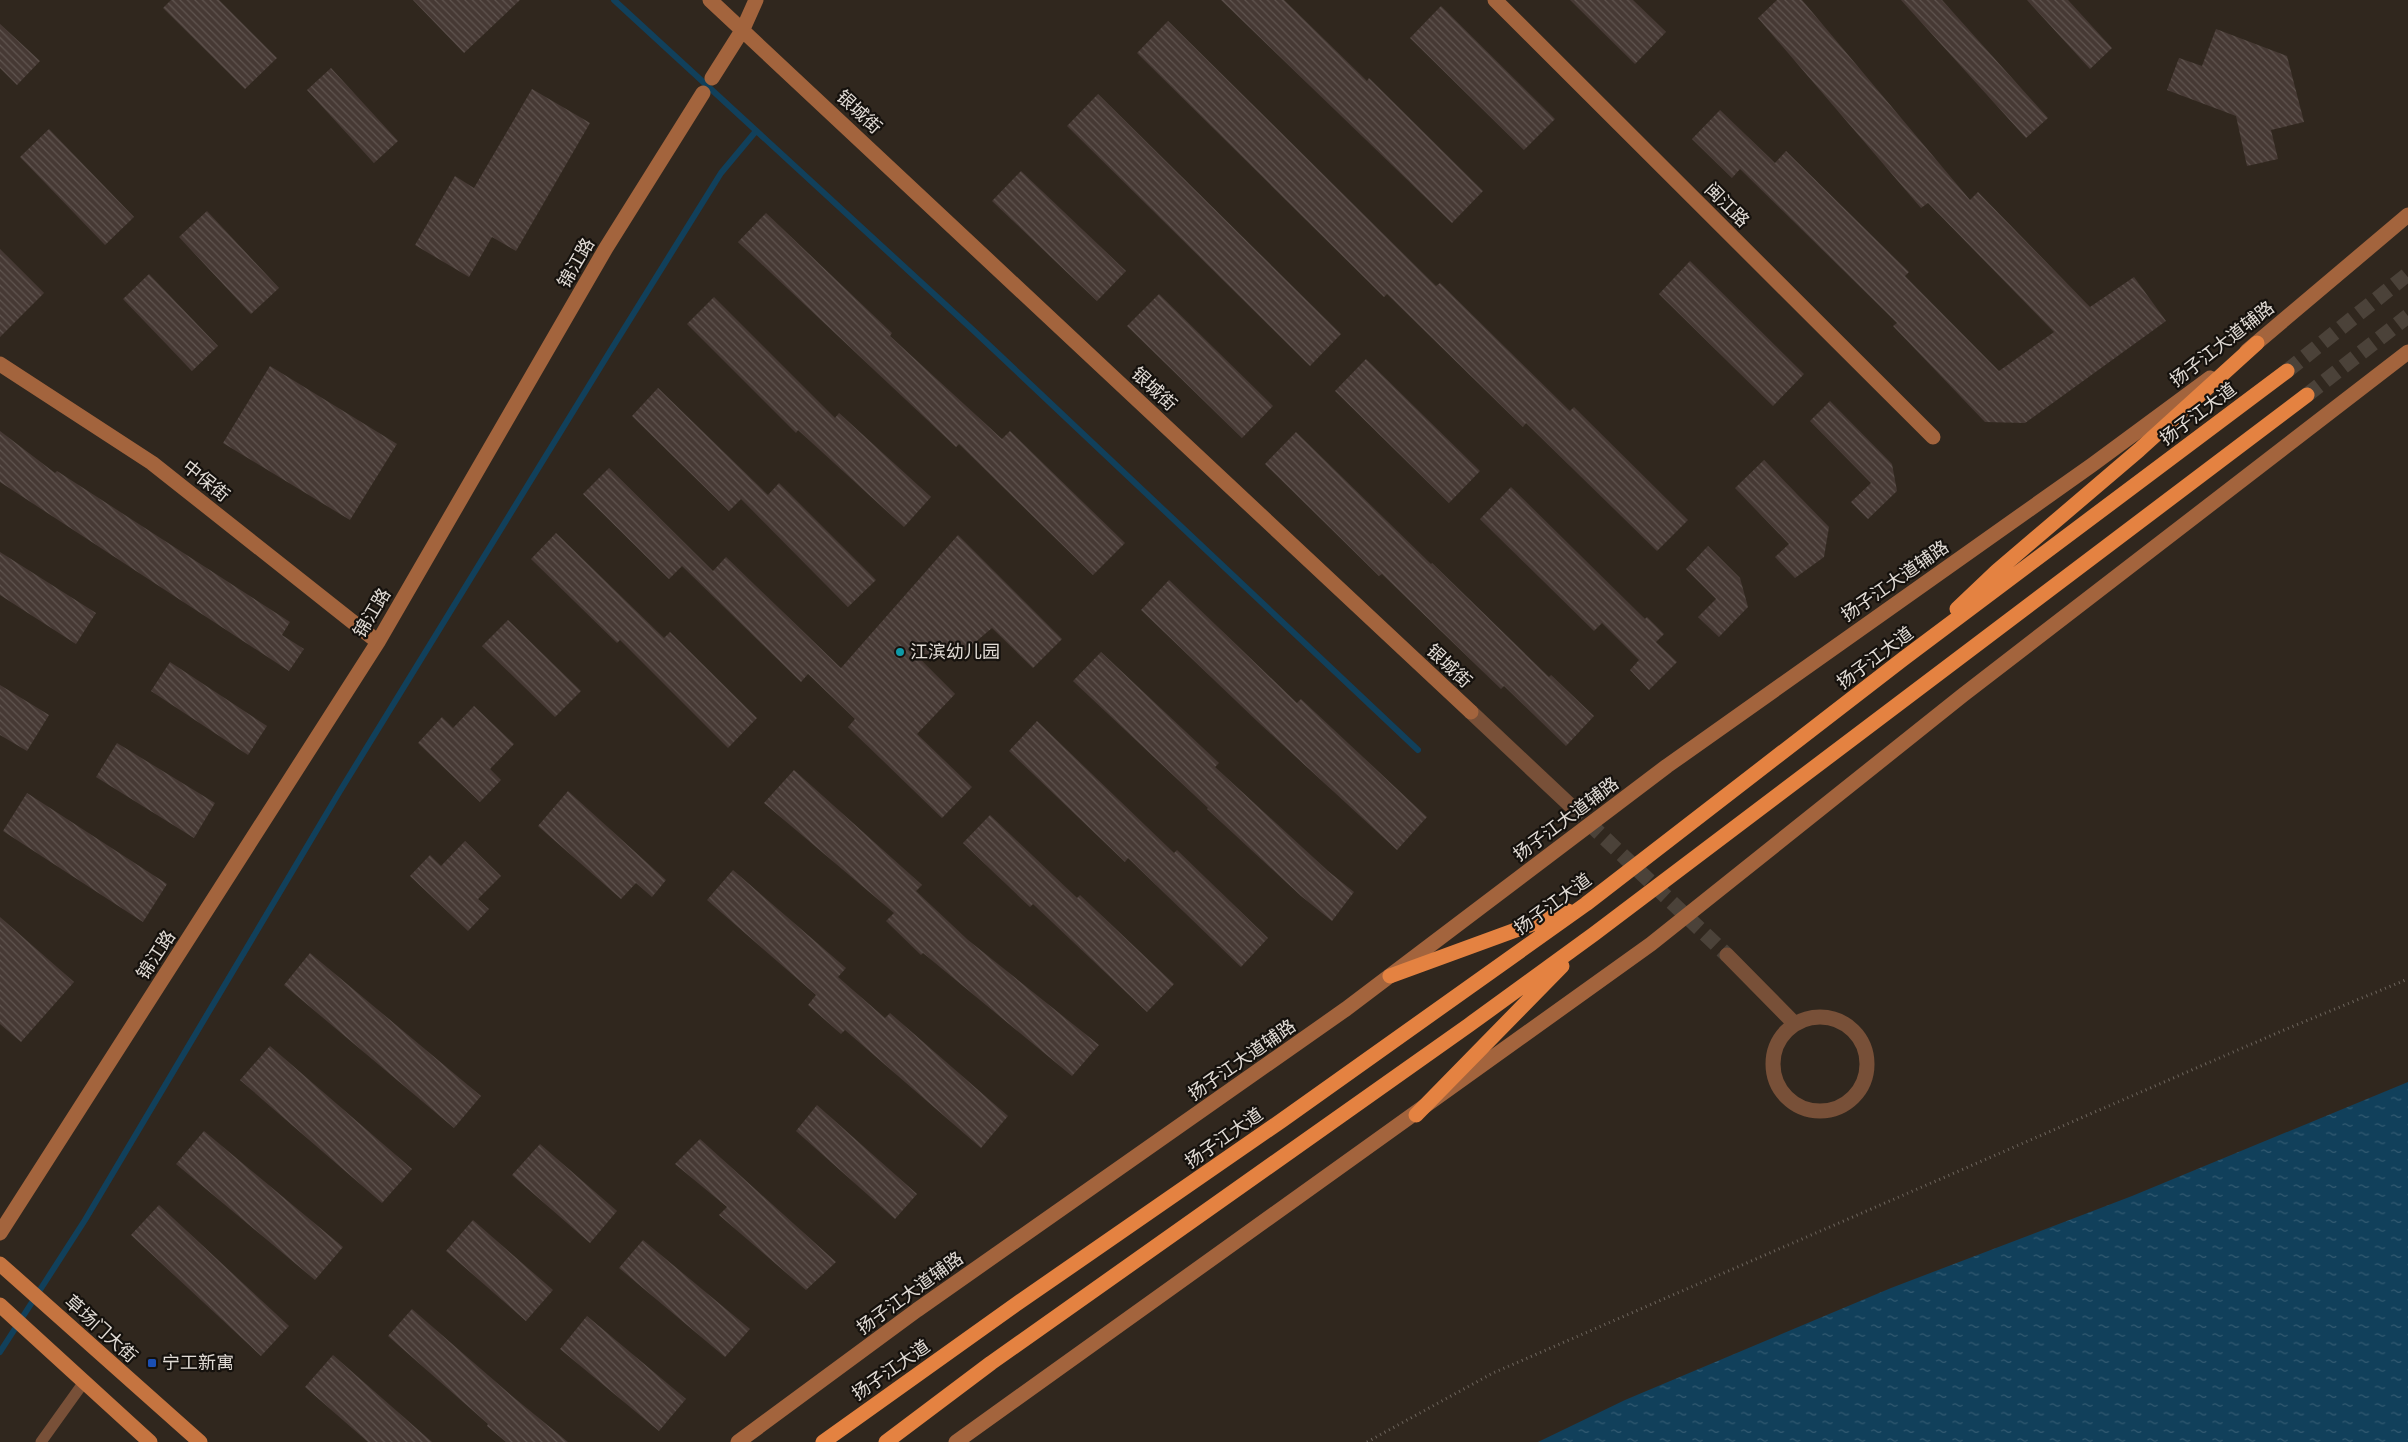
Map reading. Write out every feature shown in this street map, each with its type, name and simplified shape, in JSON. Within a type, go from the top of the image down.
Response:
[{"type":"highway","points":[[1903,660],[1997,571],[2139,450],[2257,343]]},
{"type":"highway","name":"扬子江大道","points":[[823,1442],[1281,1121],[1586,904],[1903,660],[2287,371]]},
{"type":"highway","points":[[886,1442],[991,1363],[1594,934],[2307,395]]},
{"type":"highway","points":[[1390,976],[1586,904]]},
{"type":"highway","points":[[1416,1114],[1594,934]]},
{"type":"main road","name":"银城街","points":[[710,0],[1471,712]]},
{"type":"main road","name":"锦江路","points":[[712,78],[743,29],[756,0]]},
{"type":"main road","name":"闽江路","points":[[1494,0],[1933,437]]},
{"type":"main road","name":"锦江路","points":[[0,1233],[378,642],[606,248],[703,93]]},
{"type":"main road","name":"扬子江大道辅路","points":[[738,1442],[918,1310],[1338,1015],[1667,766],[2092,464],[2257,343],[2408,215]]},
{"type":"main road","points":[[956,1442],[1651,944],[1964,695],[2408,352]]},
{"type":"main road","name":"中保街","points":[[0,364],[152,463],[378,642]]},
{"type":"main road","name":"草场门大街","points":[[0,1264],[200,1442]]},
{"type":"main road","points":[[4,1308],[150,1442]]},
{"type":"street","name":"锦江路","points":[[703,93],[712,78]]},
{"type":"street","name":"银城街","points":[[1471,712],[1572,807]]},
{"type":"street","points":[[1727,956],[1795,1024]]},
{"type":"street","points":[[1824,1017],[1846,1025],[1862,1042],[1867,1056],[1867,1072],[1862,1086],[1852,1098],[1840,1107],[1824,1111],[1809,1110],[1795,1104],[1783,1093],[1776,1079],[1773,1064],[1776,1048],[1783,1035],[1795,1024],[1809,1018],[1824,1017]]},
{"type":"lane","points":[[40,1442],[84,1382]]},
{"type":"path","points":[[1367,1442],[1493,1373],[2275,1034],[2408,979]]},
{"type":"water","points":[[2408,1082],[2408,1442],[1538,1442],[1625,1400],[1891,1288],[2132,1196]]},
{"type":"building","points":[[171,0],[219,0],[277,58],[245,89],[163,8]]},
{"type":"building","points":[[413,0],[520,0],[464,53]]},
{"type":"building","points":[[1221,0],[1284,0],[1367,81],[1369,78],[1483,191],[1452,223]]},
{"type":"building","points":[[1570,0],[1633,0],[1666,32],[1635,64]]},
{"type":"building","points":[[1777,0],[1802,0],[1970,200],[1978,192],[2090,307],[2134,277],[2166,321],[2025,423],[1985,422],[1893,326],[1897,323],[1740,169],[1732,178],[1692,139],[1720,110],[1775,163],[1786,151],[1909,272],[1905,276],[1999,371],[2054,332],[1928,203],[1921,208],[1758,18]]},
{"type":"building","points":[[1901,0],[1942,0],[2048,118],[2026,138]]},
{"type":"building","points":[[2027,0],[2068,0],[2112,48],[2090,69]]},
{"type":"building","points":[[1441,6],[1555,119],[1524,150],[1410,38]]},
{"type":"building","points":[[1168,21],[1436,286],[1440,283],[1570,411],[1574,407],[1688,520],[1657,551],[1526,423],[1523,427],[1387,294],[1384,297],[1137,53]]},
{"type":"building","points":[[0,24],[40,61],[17,85],[0,68]]},
{"type":"building","points":[[2216,29],[2287,56],[2304,122],[2271,130],[2278,159],[2247,166],[2236,116],[2167,90],[2179,58],[2202,66]]},
{"type":"building","points":[[331,68],[398,141],[374,163],[307,90]]},
{"type":"building","points":[[532,89],[590,123],[516,251],[492,237],[469,277],[415,245],[455,176],[474,188]]},
{"type":"building","points":[[1098,94],[1341,334],[1310,366],[1067,126]]},
{"type":"building","points":[[49,129],[134,217],[105,245],[20,157]]},
{"type":"building","points":[[1021,171],[1126,271],[1097,301],[992,201]]},
{"type":"building","points":[[207,211],[279,288],[251,314],[179,237]]},
{"type":"building","points":[[766,213],[892,333],[890,336],[1002,439],[1010,431],[1125,543],[1093,575],[959,444],[956,447],[738,242]]},
{"type":"building","points":[[0,249],[44,293],[0,337]]},
{"type":"building","points":[[1690,261],[1804,374],[1773,406],[1659,294]]},
{"type":"building","points":[[149,274],[218,346],[192,371],[123,299]]},
{"type":"building","points":[[1159,294],[1273,406],[1242,438],[1127,326]]},
{"type":"building","points":[[714,297],[835,418],[839,413],[931,497],[904,527],[798,430],[796,433],[687,324]]},
{"type":"building","points":[[1366,359],[1480,471],[1449,503],[1335,391]]},
{"type":"building","points":[[270,366],[397,444],[350,520],[223,443]]},
{"type":"building","points":[[658,388],[768,495],[779,483],[876,580],[848,607],[741,499],[729,511],[632,416]]},
{"type":"building","points":[[1830,401],[1892,464],[1897,491],[1868,519],[1851,502],[1871,483],[1810,421]]},
{"type":"building","points":[[0,431],[55,473],[57,471],[290,622],[282,635],[304,649],[289,671],[0,482]]},
{"type":"building","points":[[1296,432],[1549,677],[1551,675],[1594,716],[1566,746],[1504,686],[1501,689],[1382,574],[1379,576],[1265,464]]},
{"type":"building","points":[[1764,460],[1829,527],[1824,557],[1795,578],[1775,557],[1789,544],[1735,488]]},
{"type":"building","points":[[609,468],[713,571],[726,557],[841,668],[958,535],[1062,639],[1033,668],[992,628],[966,650],[956,654],[915,654],[955,694],[917,734],[972,787],[942,818],[848,727],[855,719],[808,674],[801,682],[682,566],[669,579],[583,494]]},
{"type":"building","points":[[1511,487],[1645,619],[1647,617],[1664,634],[1656,642],[1677,662],[1649,690],[1630,670],[1639,660],[1602,623],[1594,631],[1480,519]]},
{"type":"building","points":[[556,533],[664,638],[670,632],[757,718],[728,748],[620,640],[617,643],[531,559]]},
{"type":"building","points":[[1708,546],[1740,578],[1748,607],[1719,637],[1698,617],[1716,599],[1686,569]]},
{"type":"building","points":[[0,552],[96,613],[76,644],[0,595]]},
{"type":"building","points":[[1169,580],[1297,703],[1301,699],[1427,817],[1397,850],[1258,722],[1141,610]]},
{"type":"building","points":[[508,620],[581,691],[555,717],[482,646]]},
{"type":"building","points":[[1101,652],[1219,763],[1215,767],[1328,871],[1354,892],[1332,921],[1301,896],[1207,809],[1073,681]]},
{"type":"building","points":[[170,662],[267,726],[248,755],[151,691]]},
{"type":"building","points":[[0,685],[49,715],[27,751],[0,735]]},
{"type":"building","points":[[474,706],[514,744],[490,769],[501,780],[480,802],[418,743],[442,717],[453,728]]},
{"type":"building","points":[[1037,721],[1174,853],[1177,850],[1268,938],[1241,967],[1128,858],[1125,862],[1009,751]]},
{"type":"building","points":[[117,743],[215,803],[194,838],[96,777]]},
{"type":"building","points":[[794,770],[922,885],[916,891],[968,940],[1099,1045],[1072,1076],[923,953],[921,955],[886,921],[894,913],[764,803]]},
{"type":"building","points":[[568,791],[666,880],[652,897],[636,883],[621,899],[538,826]]},
{"type":"building","points":[[27,793],[167,884],[143,922],[3,831]]},
{"type":"building","points":[[990,815],[1077,898],[1080,895],[1174,984],[1147,1012],[1033,904],[1030,907],[963,843]]},
{"type":"building","points":[[465,841],[501,876],[478,899],[489,909],[468,931],[410,876],[430,855],[441,866]]},
{"type":"building","points":[[733,870],[846,968],[838,977],[885,1018],[890,1013],[1008,1116],[981,1148],[845,1030],[841,1034],[808,1005],[816,995],[707,900]]},
{"type":"building","points":[[0,917],[74,982],[21,1042],[0,1024]]},
{"type":"building","points":[[310,953],[481,1096],[454,1128],[284,985]]},
{"type":"building","points":[[270,1046],[412,1169],[382,1203],[240,1080]]},
{"type":"building","points":[[817,1105],[917,1194],[895,1219],[796,1131]]},
{"type":"building","points":[[204,1131],[343,1247],[315,1280],[176,1164]]},
{"type":"building","points":[[700,1139],[836,1262],[806,1290],[719,1215],[727,1207],[675,1164]]},
{"type":"building","points":[[540,1144],[617,1211],[590,1243],[512,1175]]},
{"type":"building","points":[[159,1205],[289,1326],[261,1356],[131,1235]]},
{"type":"building","points":[[473,1220],[553,1290],[526,1321],[446,1251]]},
{"type":"building","points":[[643,1240],[750,1329],[725,1357],[619,1268]]},
{"type":"building","points":[[412,1309],[568,1442],[506,1442],[487,1426],[488,1424],[388,1336]]},
{"type":"building","points":[[587,1316],[686,1399],[659,1431],[560,1349]]},
{"type":"building","points":[[333,1355],[432,1442],[368,1442],[305,1387]]},
{"type":"waterway","points":[[614,0],[973,330],[1418,750]]},
{"type":"waterway","points":[[0,1352],[85,1220],[340,791],[609,353],[721,173],[756,131]]},
{"type":"tunnel","points":[[2287,371],[2408,274]]},
{"type":"tunnel","points":[[2307,395],[2408,316]]},
{"type":"tunnel","points":[[1572,807],[1727,955]]},
{"type":"place","name":"江滨幼儿园","points":[[900,652]]},
{"type":"place","name":"宁工新寓","points":[[152,1363]]}]
